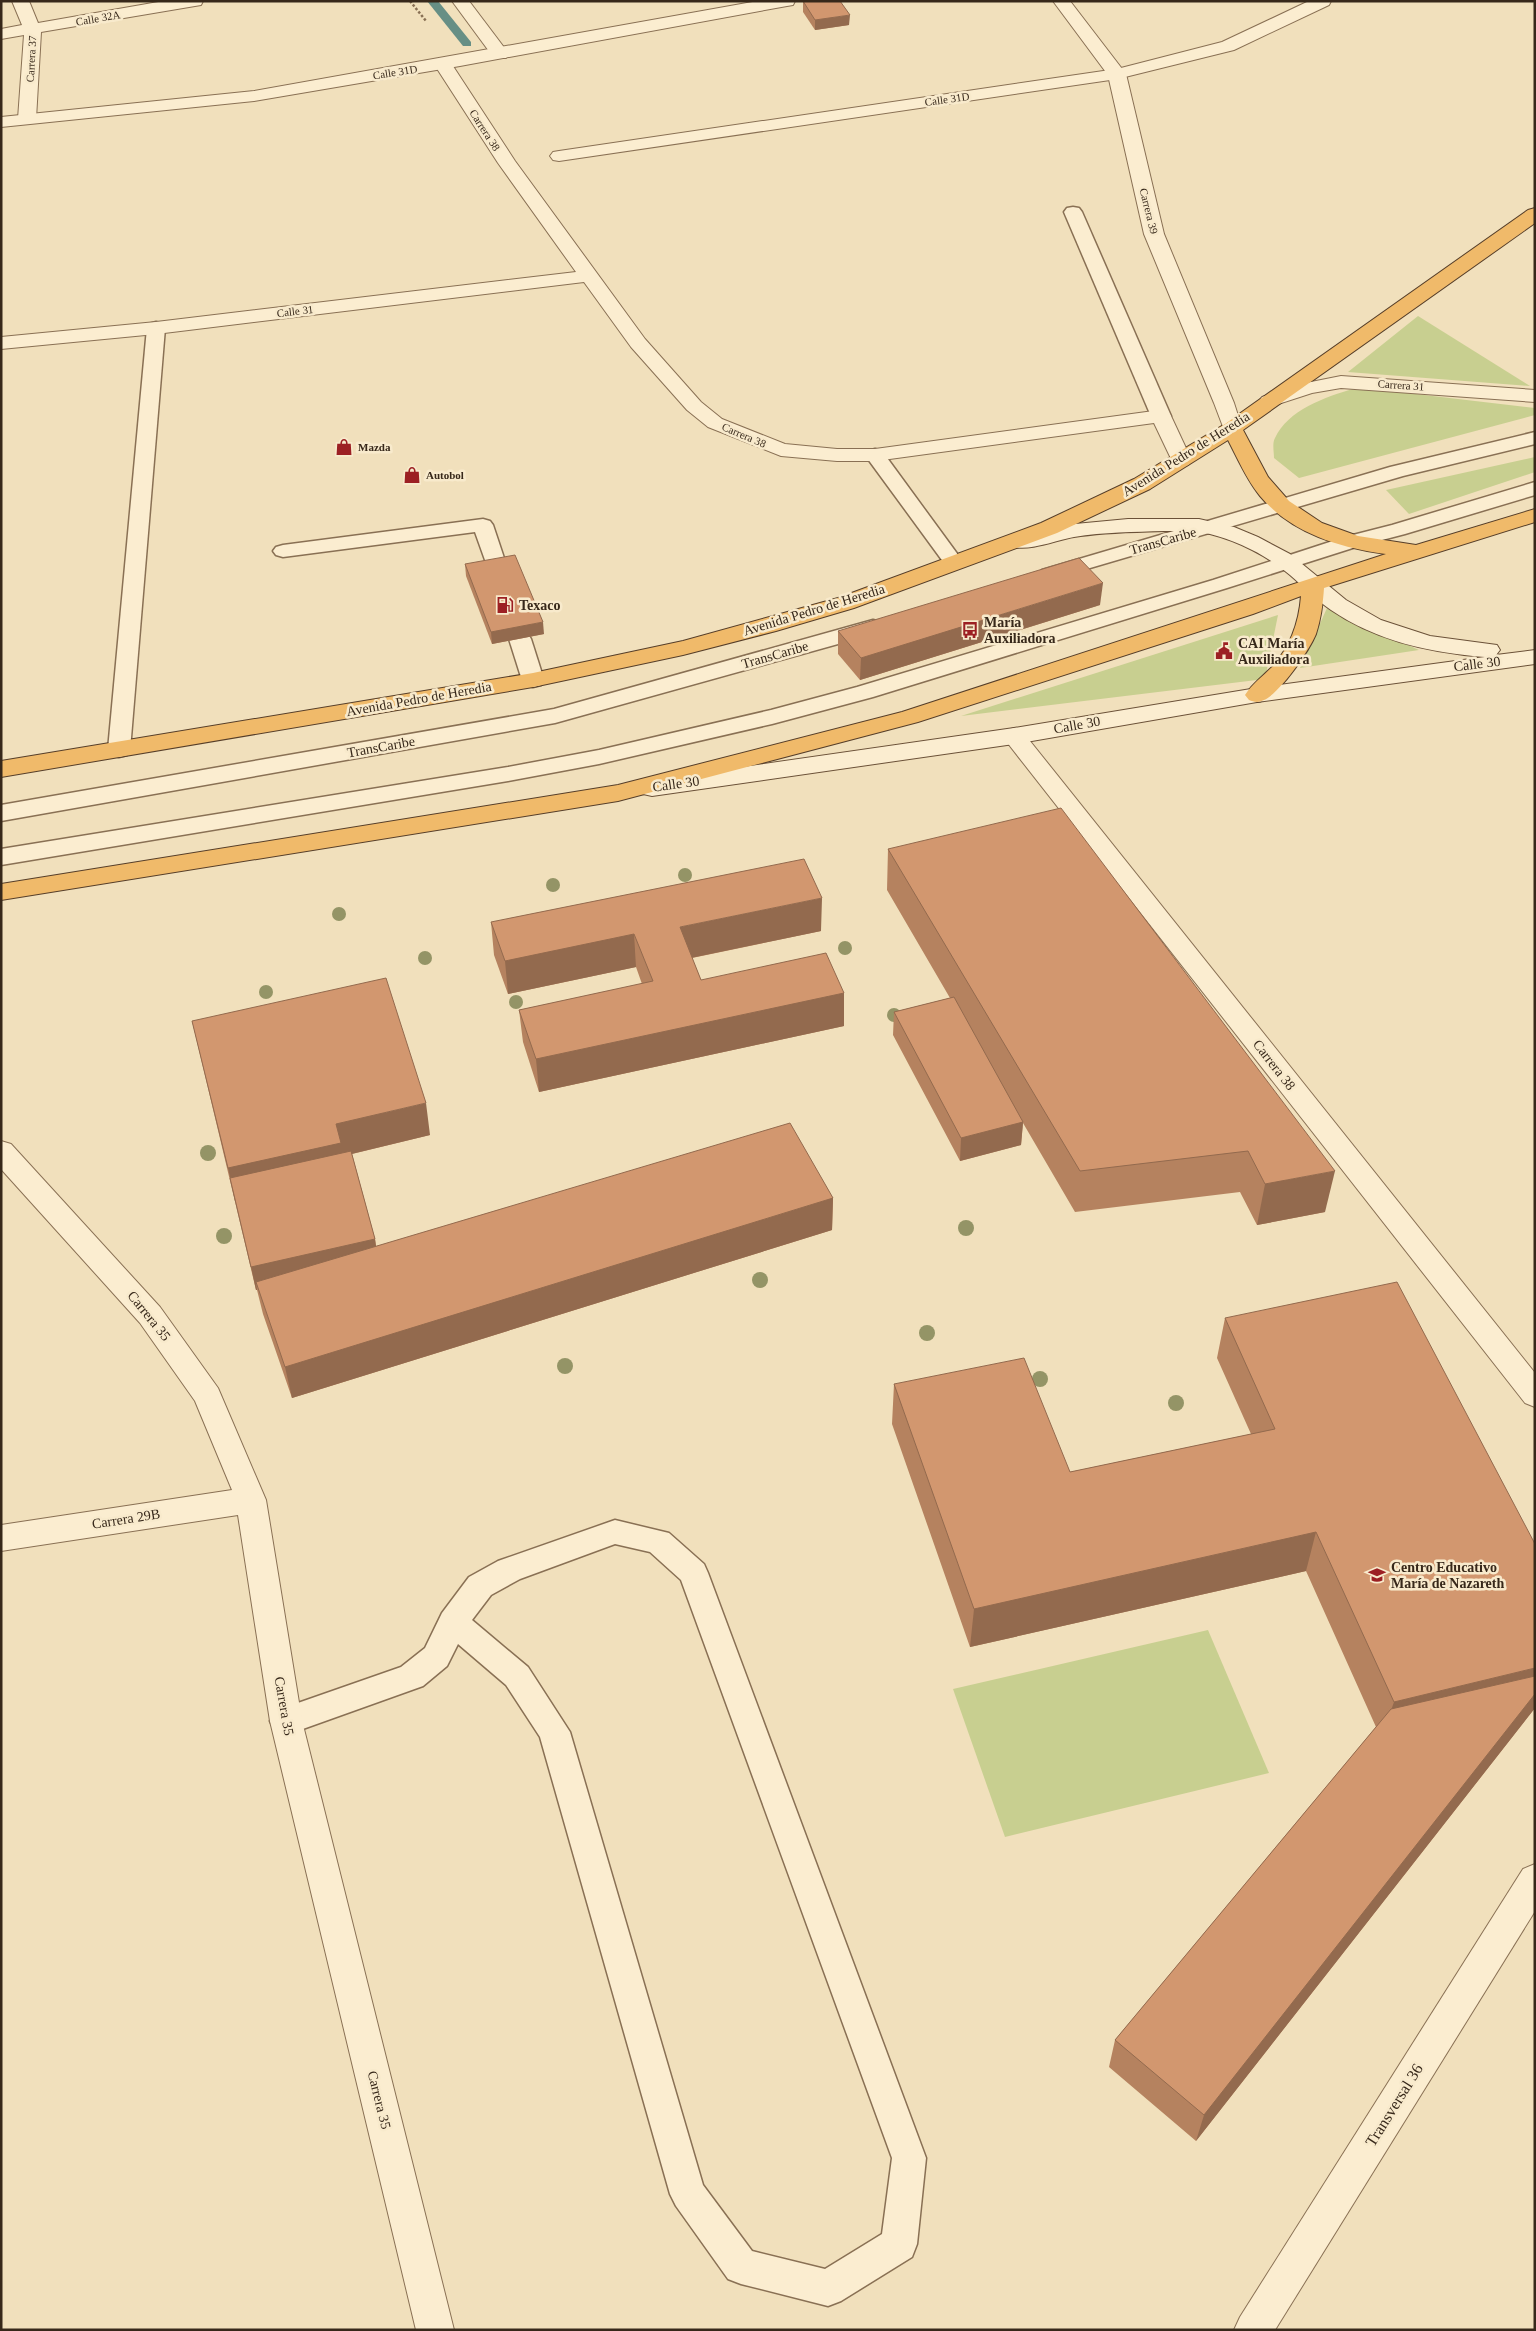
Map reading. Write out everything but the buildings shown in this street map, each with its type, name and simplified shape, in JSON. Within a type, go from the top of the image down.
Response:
[{"type":"highway","name":"Avenida Pedro de Heredia","points":[[1,769],[533,680],[610,664],[768,626],[846,603],[954,564],[1049,528],[1108,501],[1180,461],[1232,428],[1535,214]]},
{"type":"highway","points":[[1232,428],[1268,492],[1283,506],[1311,524],[1352,541],[1400,550],[1425,550]]},
{"type":"highway","points":[[1,892],[618,793],[910,717],[1244,609],[1313,584],[1535,515]]},
{"type":"highway","points":[[1257,695],[1278,675],[1295,654],[1307,631],[1312,608],[1313,584]]},
{"type":"street","name":"Carrera 37","points":[[20,1],[33,30],[27,119]]},
{"type":"street","name":"Calle 32A","points":[[1,34],[195,1]]},
{"type":"street","points":[[460,1],[500,54]]},
{"type":"street","name":"Carrera 39","points":[[1062,1],[1117,74],[1154,234],[1224,403],[1232,428]]},
{"type":"street","name":"Calle 31D","points":[[559,156],[1117,74],[1228,46],[1323,1]]},
{"type":"street","name":"Calle 31D","points":[[1,122],[254,96],[500,54],[781,2]]},
{"type":"street","name":"Carrera 38","points":[[443,64],[507,162],[638,343],[694,406],[715,423],[781,450],[837,455],[875,455],[1161,416]]},
{"type":"street","name":"Calle 31","points":[[1,343],[156,328],[589,276]]},
{"type":"street","name":"Carrera 31","points":[[1269,401],[1308,388],[1341,382],[1535,396]]},
{"type":"street","points":[[1161,416],[1180,461]]},
{"type":"street","name":"Calle 30","points":[[954,564],[1007,546],[1064,531],[1124,524],[1209,527],[1251,542],[1290,562],[1338,605],[1372,624],[1410,638],[1452,648],[1535,656]]},
{"type":"street","name":"Calle 30","points":[[618,793],[1014,736],[1257,695],[1535,656]]},
{"type":"street","name":"Carrera 38","points":[[1014,736],[1535,1395]]},
{"type":"street","name":"Carrera 35","points":[[1,1151],[144,1308],[162,1331],[208,1396],[251,1500],[286,1721],[435,2330]]},
{"type":"street","name":"Carrera 29B","points":[[1,1538],[251,1500]]},
{"type":"street","name":"Transversal 36","points":[[1253,2330],[1535,1880]]},
{"type":"lane","points":[[1073,212],[1161,416]]},
{"type":"lane","points":[[119,750],[156,328]]},
{"type":"lane","name":"TransCaribe","points":[[1033,579],[1406,469],[1535,438]]},
{"type":"lane","points":[[875,455],[954,564]]},
{"type":"lane","points":[[1,858],[508,774],[680,739],[772,717],[865,692],[1290,562],[1352,541],[1398,530],[1535,488]]},
{"type":"lane","points":[[283,551],[483,525],[497,570]]},
{"type":"lane","name":"TransCaribe","points":[[1,813],[555,716],[889,622]]},
{"type":"lane","points":[[520,639],[533,680]]},
{"type":"lane","points":[[286,1721],[412,1678],[436,1657],[454,1622],[480,1586],[509,1570],[615,1532],[659,1542],[693,1573],[909,2158],[899,2244],[828,2288],[741,2266],[688,2194],[554,1732],[517,1676],[454,1622]]},
{"type":"green space","points":[[1418,316],[1530,386],[1348,372]]},
{"type":"green space","points":[[1353,389],[1390,391],[1535,408],[1535,415],[1299,478],[1274,458],[1274,440],[1281,428],[1298,412],[1319,401]]},
{"type":"green space","points":[[1535,457],[1535,472],[1409,514],[1386,490]]},
{"type":"green space","points":[[1327,608],[1419,650],[1300,668]]},
{"type":"green space","points":[[1278,615],[1265,679],[961,716]]},
{"type":"green space","points":[[1208,1630],[1269,1773],[1005,1837],[953,1689]]},
{"type":"waterway","points":[[432,1],[467,44]]},
{"type":"place","name":"Mazda","points":[[344,447]]},
{"type":"place","name":"Autobol","points":[[412,475]]},
{"type":"place","name":"Texaco","points":[[505,605]]},
{"type":"place","name":"María Auxiliadora","points":[[970,630]]},
{"type":"place","name":"CAI María Auxiliadora","points":[[1224,651]]},
{"type":"place","name":"Centro Educativo María de Nazareth","points":[[1377,1575]]}]
